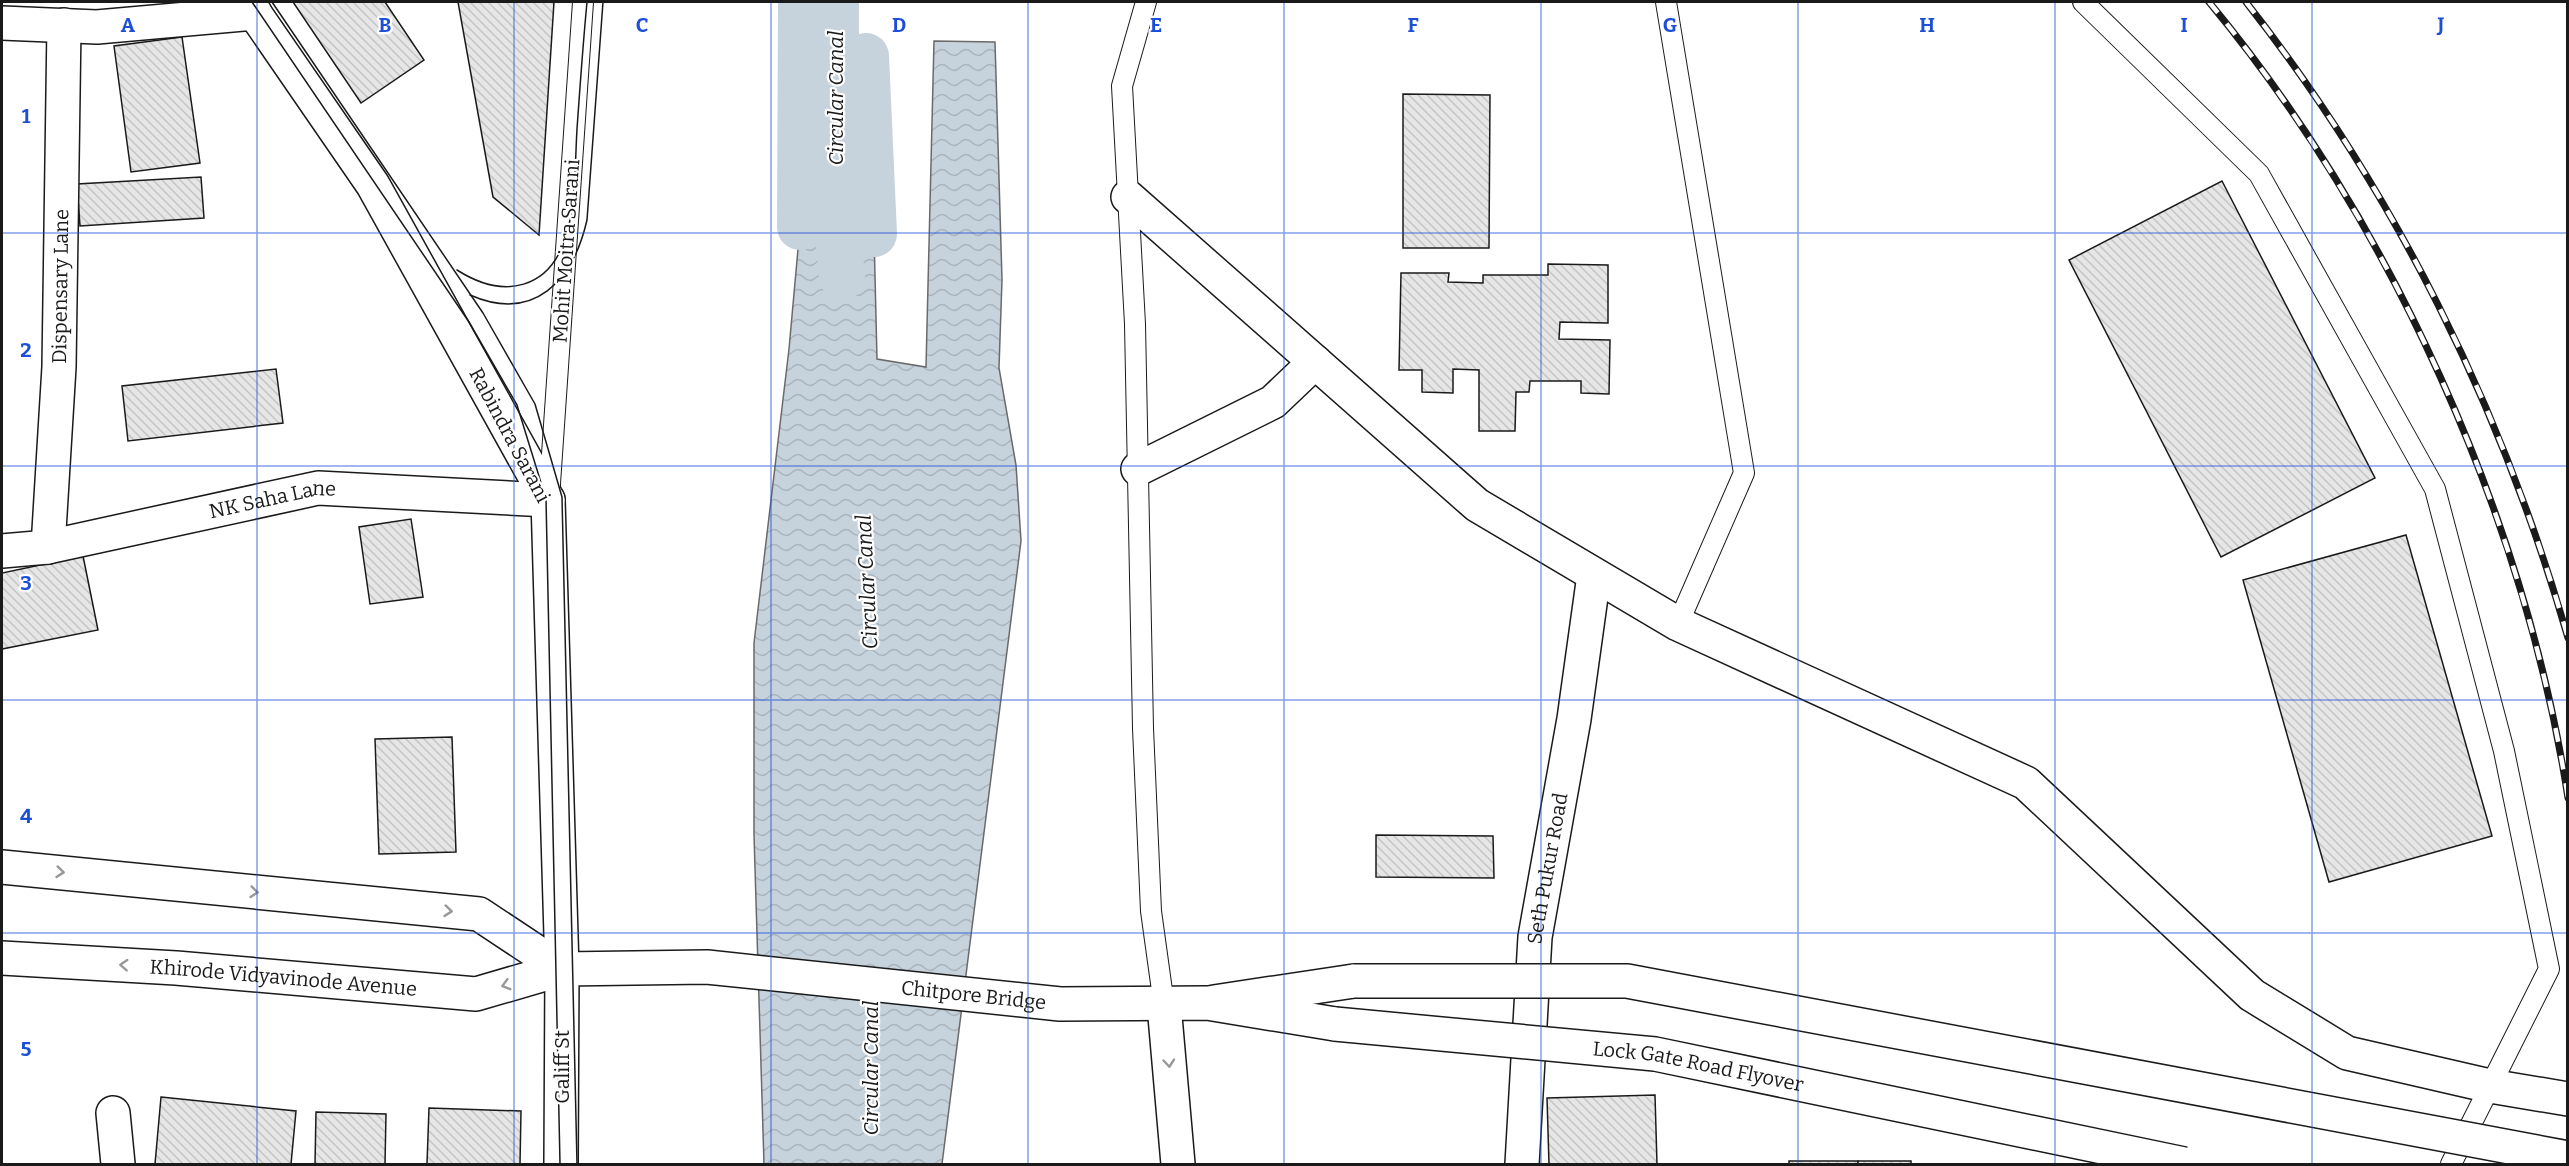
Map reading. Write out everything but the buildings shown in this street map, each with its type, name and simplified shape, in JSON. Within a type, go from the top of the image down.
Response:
[{"type":"street","name":"Rabindra Sarani","points":[[251,7],[373,185],[548,500],[562,969]]},
{"type":"street","points":[[2,23],[97,27],[251,7]]},
{"type":"street","name":"Dispensary Lane","points":[[48,547],[59,367],[64,25]]},
{"type":"street","points":[[1128,197],[1477,505],[1678,624],[2026,783],[2252,994],[2347,1053],[2490,1086],[2568,1100]]},
{"type":"street","points":[[1138,469],[1273,402],[1315,362]]},
{"type":"street","name":"NK Saha Lane","points":[[2,551],[48,547],[318,488],[548,500]]},
{"type":"street","name":"Seth Pukur Road","points":[[1522,1164],[1535,937],[1574,719],[1594,575]]},
{"type":"street","points":[[2,867],[479,914],[562,969]]},
{"type":"street","name":"Khirode Vidyavinode Avenue","points":[[2,958],[176,968],[476,994],[562,969],[707,967]]},
{"type":"street","name":"Chitpore Bridge","points":[[707,967],[1060,1004],[1207,1003]]},
{"type":"street","name":"Galiff St","points":[[561,1164],[562,969]]},
{"type":"street","points":[[1207,1003],[1354,981],[1627,981],[2568,1158]]},
{"type":"street","name":"Lock Gate Road Flyover","points":[[1207,1003],[1335,1024],[1655,1054],[2184,1164]]},
{"type":"street","points":[[1164,1005],[1178,1164]]},
{"type":"street","points":[[113,1113],[118,1164]]},
{"type":"lane","name":"Mohit Moitra Sarani","points":[[548,500],[584,2]]},
{"type":"lane","points":[[1146,2],[1122,86],[1135,324],[1143,728],[1150,888],[1164,1005]]},
{"type":"lane","points":[[1666,2],[1744,473],[1678,624]]},
{"type":"lane","points":[[2083,2],[2259,174],[2435,489],[2504,751],[2549,969],[2451,1164]]},
{"type":"water","points":[[934,41],[995,42],[1002,280],[999,368],[1016,465],[1021,541],[942,1164],[764,1164],[754,835],[754,643],[789,349],[800,227],[836,214],[874,234],[877,359],[926,367]]},
{"type":"waterway","points":[[801,2],[800,227],[836,214],[874,234],[866,56]]},
{"type":"waterway","name":"Circular Canal","points":[[836,2],[836,214],[842,277]]},
{"type":"tram line","points":[[252,2],[469,322],[517,405],[546,499],[560,1164]]},
{"type":"tram line","points":[[272,2],[483,313],[535,404],[562,497],[577,1164]]},
{"type":"tram line","points":[[457,270],[492,285],[508,287],[538,278],[550,267],[560,252],[567,233],[574,194],[587,2]]},
{"type":"tram line","points":[[470,295],[493,302],[513,304],[531,300],[547,291],[561,278],[581,242],[587,220],[603,2]]},
{"type":"railway","points":[[2209,2],[2275,87],[2335,179],[2391,276],[2440,377],[2483,481],[2519,586],[2548,692],[2568,798]]},
{"type":"railway","points":[[2246,2],[2300,74],[2349,148],[2396,225],[2438,304],[2511,468],[2568,638]]}]
